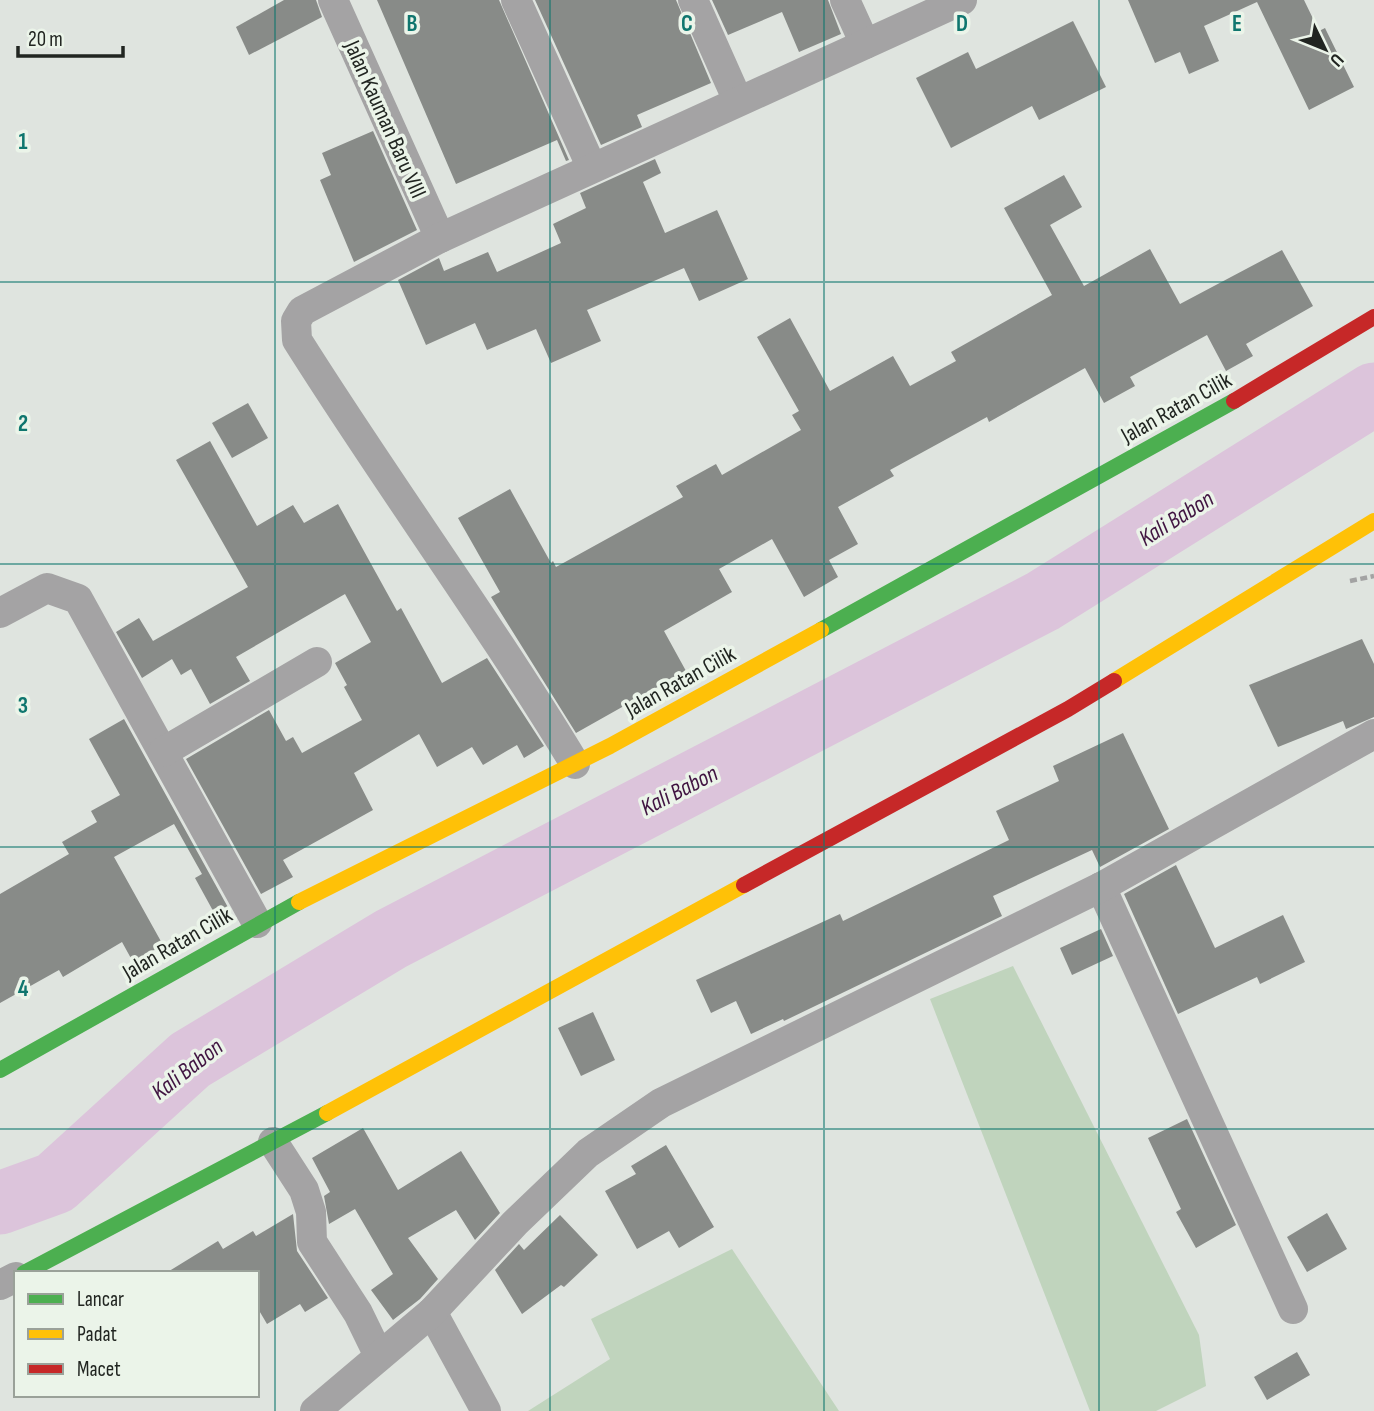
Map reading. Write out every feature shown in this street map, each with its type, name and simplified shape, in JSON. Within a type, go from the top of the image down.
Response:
[{"type":"street","name":"Jalan Kauman Baru VIII","points":[[333,0],[440,238]]},
{"type":"street","points":[[516,0],[592,168]]},
{"type":"street","points":[[693,0],[738,102]]},
{"type":"street","points":[[845,0],[865,44]]},
{"type":"street","points":[[575,764],[511,659],[366,449],[297,340],[296,321],[303,311],[440,238],[962,0]]},
{"type":"street","name":"Jalan Ratan Cilik","points":[[0,1070],[257,923],[575,764],[1217,411],[1374,317]]},
{"type":"street","points":[[28,1271],[273,1143],[1068,709],[1374,521]]},
{"type":"street","points":[[0,613],[47,588],[78,599],[257,923]]},
{"type":"street","points":[[163,752],[317,662]]},
{"type":"street","points":[[315,1411],[432,1312],[515,1223],[588,1153],[661,1103],[1101,887],[1374,734]]},
{"type":"street","points":[[1101,887],[1293,1309]]},
{"type":"street","points":[[273,1143],[304,1190],[311,1212],[312,1242],[353,1305],[379,1356]]},
{"type":"street","points":[[432,1312],[486,1411]]},
{"type":"green space","points":[[1013,966],[1199,1335],[1206,1386],[1156,1411],[1090,1411],[930,999]]},
{"type":"green space","points":[[732,1249],[839,1411],[528,1411],[610,1359],[591,1319]]},
{"type":"building","points":[[284,0],[316,0],[322,17],[249,55],[236,27]]},
{"type":"building","points":[[377,0],[499,0],[569,160],[566,161],[557,140],[456,184]]},
{"type":"building","points":[[535,0],[676,0],[711,83],[637,115],[642,127],[601,145]]},
{"type":"building","points":[[712,0],[828,0],[841,34],[799,52],[782,12],[728,35]]},
{"type":"building","points":[[1128,0],[1304,0],[1319,31],[1325,28],[1354,87],[1309,110],[1257,2],[1204,26],[1219,61],[1189,74],[1180,52],[1155,63]]},
{"type":"building","points":[[1073,21],[1106,87],[1039,120],[1032,106],[951,148],[916,78],[968,52],[976,69]]},
{"type":"building","points":[[373,131],[417,230],[354,262],[320,180],[331,175],[322,153]]},
{"type":"building","points":[[655,159],[661,173],[643,182],[665,233],[717,210],[748,279],[699,301],[684,268],[587,310],[601,341],[551,363],[536,329],[487,350],[475,323],[426,345],[398,280],[439,258],[444,271],[488,252],[497,272],[561,243],[553,224],[586,208],[580,193]]},
{"type":"building","points":[[1064,175],[1082,207],[1050,225],[1084,286],[1150,249],[1180,304],[1282,250],[1313,306],[1246,344],[1253,356],[1226,371],[1207,335],[1130,377],[1135,386],[1104,403],[1085,368],[989,422],[987,417],[890,470],[894,476],[838,507],[858,544],[829,560],[838,577],[804,597],[772,539],[719,569],[732,592],[664,631],[686,671],[576,733],[491,597],[500,592],[458,518],[510,489],[551,563],[553,561],[556,567],[683,497],[676,486],[716,464],[722,475],[801,430],[792,415],[799,411],[757,337],[790,318],[830,391],[893,356],[910,386],[956,361],[951,352],[1052,295],[1004,208]]},
{"type":"building","points":[[248,403],[268,438],[232,458],[212,423]]},
{"type":"building","points":[[210,441],[257,526],[293,505],[304,523],[338,504],[397,611],[401,608],[442,683],[487,658],[544,746],[524,758],[517,745],[483,765],[472,747],[437,767],[419,734],[354,773],[373,810],[283,860],[293,877],[261,894],[186,759],[269,710],[286,741],[293,737],[302,753],[362,720],[344,687],[347,685],[335,663],[371,642],[345,594],[236,657],[250,681],[210,704],[191,669],[181,675],[172,659],[142,678],[116,632],[139,618],[153,641],[248,587],[176,460]]},
{"type":"building","points":[[1362,639],[1374,664],[1374,717],[1346,729],[1343,721],[1278,747],[1249,685]]},
{"type":"building","points":[[124,719],[230,911],[217,918],[195,878],[202,874],[174,824],[114,857],[163,945],[133,962],[122,942],[63,977],[59,970],[0,1003],[0,894],[69,854],[62,842],[97,822],[91,811],[120,795],[89,739]]},
{"type":"building","points":[[1123,733],[1169,829],[1100,867],[1092,850],[993,896],[1002,916],[784,1021],[783,1019],[751,1034],[736,1001],[711,1013],[696,980],[840,914],[843,921],[1009,840],[996,811],[1059,781],[1053,766]]},
{"type":"building","points":[[1176,865],[1215,948],[1283,915],[1305,962],[1260,984],[1257,977],[1178,1014],[1124,894]]},
{"type":"building","points":[[1101,929],[1113,956],[1072,975],[1060,948]]},
{"type":"building","points":[[593,1012],[615,1060],[581,1076],[558,1028]]},
{"type":"building","points":[[1187,1119],[1236,1225],[1196,1248],[1176,1212],[1181,1209],[1148,1138]]},
{"type":"building","points":[[363,1128],[398,1190],[461,1151],[500,1213],[475,1240],[456,1210],[408,1238],[438,1279],[420,1299],[393,1320],[371,1290],[393,1274],[355,1209],[329,1224],[324,1196],[330,1192],[312,1158]]},
{"type":"building","points":[[666,1145],[714,1227],[679,1248],[669,1231],[637,1249],[605,1191],[636,1174],[631,1166]]},
{"type":"building","points":[[1327,1213],[1347,1249],[1307,1272],[1287,1237]]},
{"type":"building","points":[[293,1214],[297,1251],[328,1298],[305,1312],[300,1304],[267,1324],[259,1310],[259,1271],[169,1271],[218,1241],[223,1249],[253,1231],[256,1236]]},
{"type":"building","points":[[560,1215],[598,1255],[564,1287],[561,1285],[522,1314],[495,1270],[519,1244],[524,1250]]},
{"type":"building","points":[[1297,1352],[1310,1375],[1267,1400],[1254,1377]]},
{"type":"waterway","name":"Kali Babon","points":[[0,1203],[55,1183],[190,1060],[391,939],[1043,601],[1374,394]]},
{"type":"traffic: fast","points":[[821,630],[1234,401]]},
{"type":"traffic: fast","points":[[0,1070],[299,902]]},
{"type":"traffic: fast","points":[[28,1271],[327,1113]]},
{"type":"traffic: slow","points":[[1114,681],[1374,521]]},
{"type":"traffic: slow","points":[[299,902],[610,746],[821,630]]},
{"type":"traffic: slow","points":[[327,1113],[744,885]]},
{"type":"traffic: jam","points":[[1234,401],[1374,317]]},
{"type":"traffic: jam","points":[[744,885],[1068,709],[1114,681]]}]
